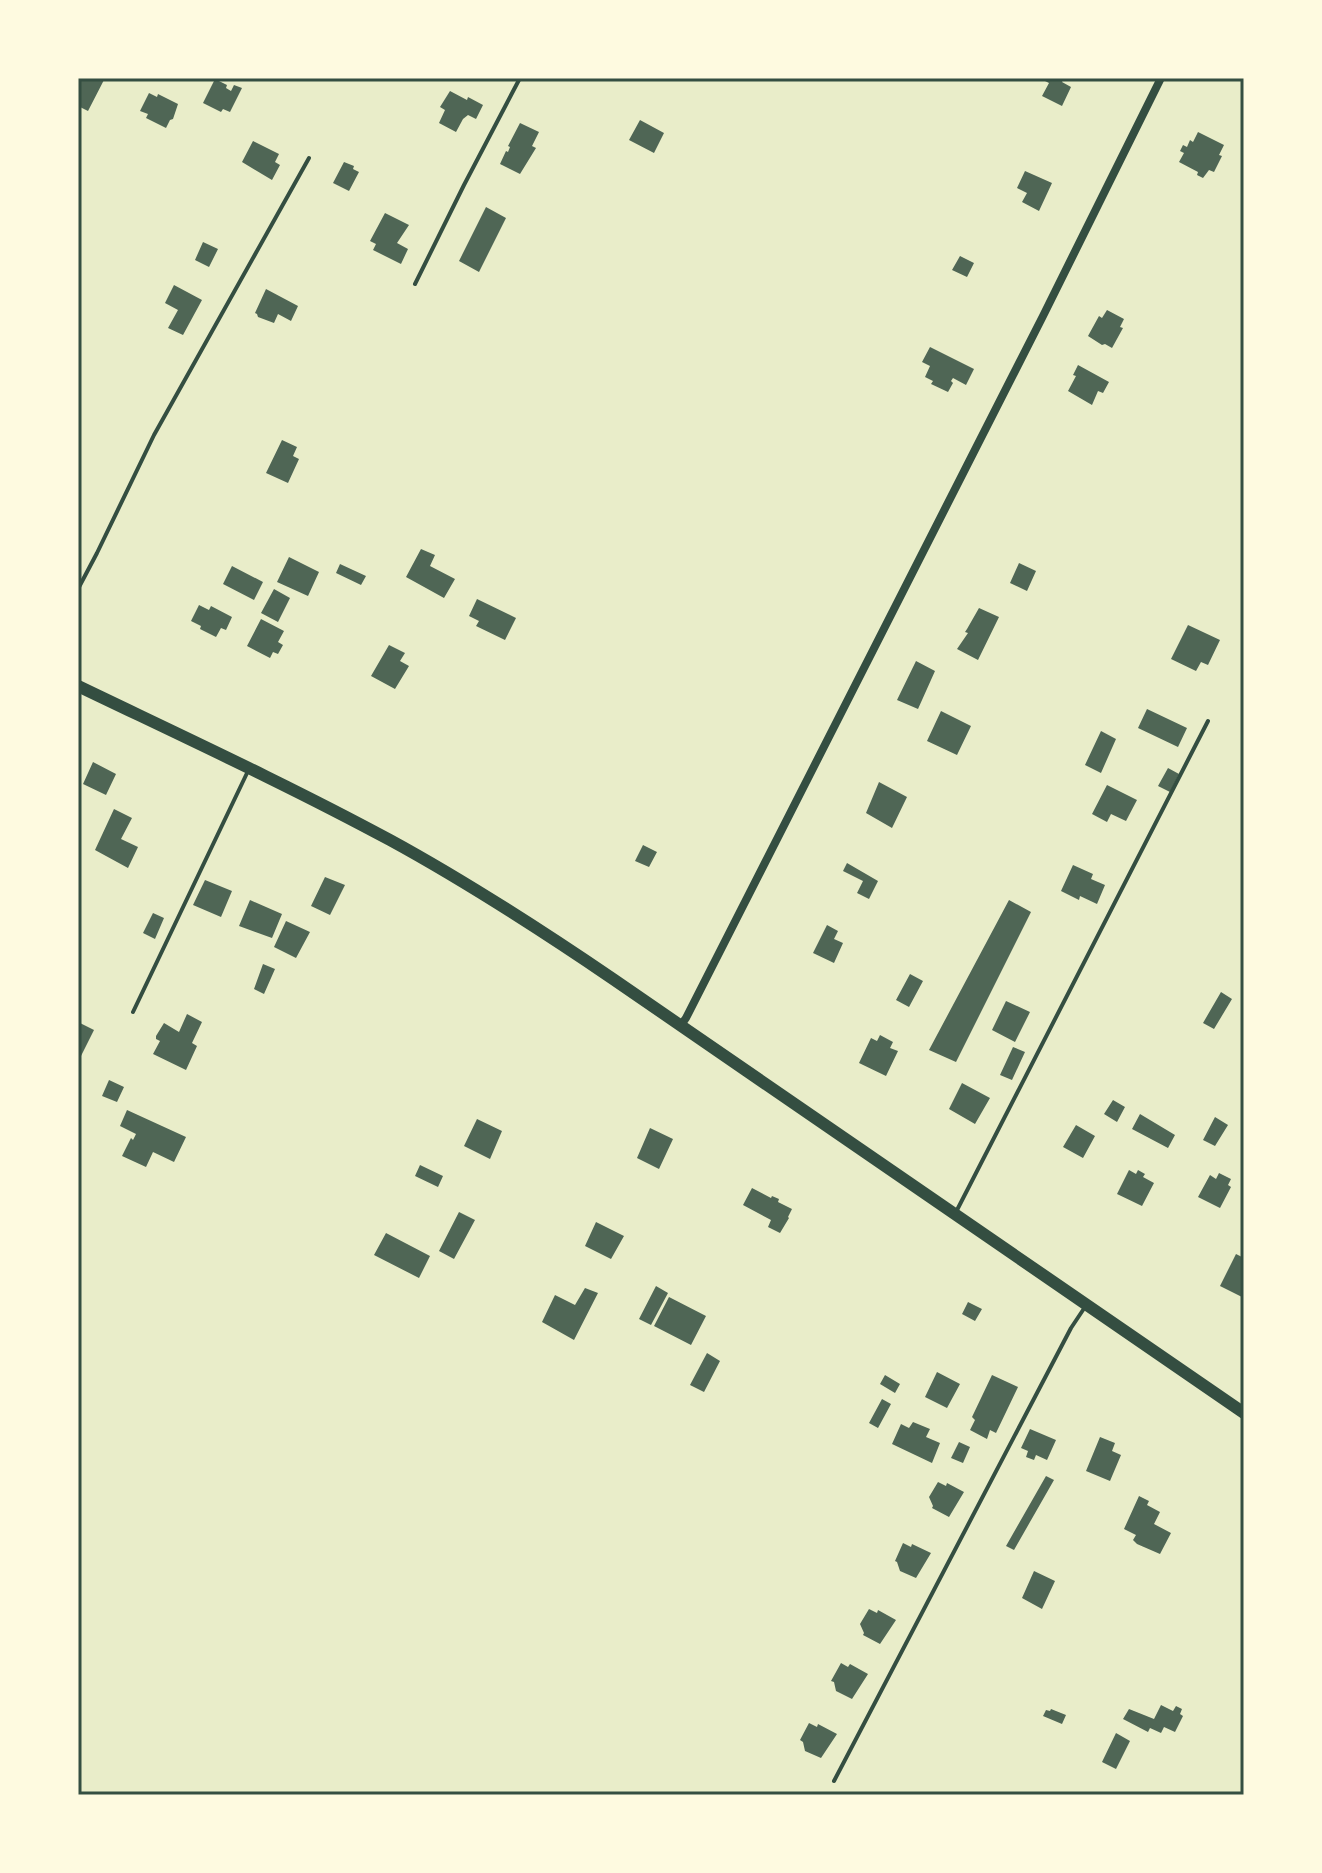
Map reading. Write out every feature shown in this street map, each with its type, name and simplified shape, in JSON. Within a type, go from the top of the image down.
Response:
[{"type":"main road","points":[[78,686],[361,825],[559,943],[1242,1409]]},
{"type":"street","points":[[681,1025],[1161,78]]},
{"type":"lane","points":[[415,284],[520,78]]},
{"type":"lane","points":[[78,589],[154,435],[309,158]]},
{"type":"lane","points":[[955,1214],[1208,721]]},
{"type":"lane","points":[[133,1012],[249,769]]},
{"type":"lane","points":[[834,1781],[1071,1328],[1086,1305]]},
{"type":"building","points":[[78,78],[105,78],[88,111],[78,106]]},
{"type":"building","points":[[1039,78],[1064,78],[1062,82],[1071,87],[1062,106],[1042,96],[1049,83]]},
{"type":"building","points":[[215,79],[231,91],[234,85],[242,88],[230,112],[223,109],[221,112],[203,103]]},
{"type":"building","points":[[450,91],[483,105],[476,119],[468,115],[456,132],[439,123],[445,110],[440,107]]},
{"type":"building","points":[[149,93],[178,104],[166,128],[146,118],[148,114],[140,111]]},
{"type":"building","points":[[640,120],[664,133],[654,153],[629,140]]},
{"type":"building","points":[[520,123],[539,132],[532,146],[536,148],[520,174],[500,164]]},
{"type":"building","points":[[1198,132],[1224,145],[1214,172],[1209,170],[1203,178],[1179,162],[1184,153],[1180,151],[1183,145],[1187,147],[1190,140],[1193,142]]},
{"type":"building","points":[[253,141],[279,154],[275,162],[280,165],[272,180],[242,162]]},
{"type":"building","points":[[344,162],[359,172],[349,191],[333,183]]},
{"type":"building","points":[[1025,171],[1052,183],[1039,211],[1022,202],[1027,193],[1017,188]]},
{"type":"building","points":[[486,207],[506,218],[479,272],[459,261]]},
{"type":"building","points":[[385,213],[409,225],[397,243],[408,249],[401,264],[373,250],[376,244],[370,241]]},
{"type":"building","points":[[203,242],[218,249],[209,267],[195,260]]},
{"type":"building","points":[[960,256],[974,263],[967,277],[952,270]]},
{"type":"building","points":[[174,285],[202,300],[183,335],[168,328],[178,310],[165,303]]},
{"type":"building","points":[[266,289],[298,306],[291,321],[278,314],[274,323],[258,317],[255,313]]},
{"type":"building","points":[[1107,310],[1124,319],[1120,327],[1123,328],[1112,348],[1088,336],[1099,316],[1102,318]]},
{"type":"building","points":[[930,347],[974,369],[966,385],[953,378],[948,392],[931,384],[933,381],[925,377],[930,366],[922,362]]},
{"type":"building","points":[[1078,365],[1109,382],[1103,393],[1098,391],[1092,405],[1068,391]]},
{"type":"building","points":[[282,440],[297,447],[293,456],[299,459],[288,483],[266,473]]},
{"type":"building","points":[[421,549],[435,555],[430,566],[455,579],[444,598],[406,577]]},
{"type":"building","points":[[289,557],[319,572],[308,596],[277,582]]},
{"type":"building","points":[[1019,563],[1036,571],[1027,591],[1010,583]]},
{"type":"building","points":[[340,564],[366,576],[361,585],[336,573]]},
{"type":"building","points":[[232,566],[263,582],[254,600],[223,584]]},
{"type":"building","points":[[274,589],[290,598],[278,622],[261,613]]},
{"type":"building","points":[[477,599],[516,618],[505,640],[476,626],[479,621],[469,616]]},
{"type":"building","points":[[199,605],[209,610],[211,606],[232,617],[226,630],[221,628],[216,637],[191,621]]},
{"type":"building","points":[[979,608],[999,617],[978,660],[957,649]]},
{"type":"building","points":[[261,619],[284,631],[278,642],[283,645],[278,654],[273,652],[270,658],[247,646]]},
{"type":"building","points":[[1188,625],[1220,640],[1208,665],[1201,662],[1196,671],[1171,659]]},
{"type":"building","points":[[389,645],[405,653],[400,661],[409,666],[395,689],[371,676]]},
{"type":"building","points":[[916,661],[935,671],[918,709],[897,700]]},
{"type":"building","points":[[1147,709],[1187,728],[1178,747],[1138,728]]},
{"type":"building","points":[[941,711],[971,726],[957,755],[927,741]]},
{"type":"building","points":[[1101,731],[1116,739],[1101,773],[1085,765]]},
{"type":"building","points":[[93,762],[116,774],[106,795],[83,784]]},
{"type":"building","points":[[1168,768],[1179,774],[1170,792],[1158,786]]},
{"type":"building","points":[[879,782],[907,797],[892,828],[866,813]]},
{"type":"building","points":[[1107,785],[1137,800],[1126,821],[1111,814],[1107,822],[1092,814]]},
{"type":"building","points":[[114,809],[132,818],[121,839],[138,847],[128,868],[95,850]]},
{"type":"building","points":[[643,845],[657,852],[649,867],[635,861]]},
{"type":"building","points":[[847,863],[878,881],[869,899],[857,893],[863,881],[843,871]]},
{"type":"building","points":[[1073,865],[1093,874],[1091,879],[1105,885],[1097,904],[1061,891]]},
{"type":"building","points":[[325,877],[345,885],[330,915],[311,906]]},
{"type":"building","points":[[205,880],[232,891],[221,917],[193,905]]},
{"type":"building","points":[[250,900],[282,914],[272,938],[239,926]]},
{"type":"building","points":[[1009,900],[1031,912],[956,1062],[929,1050]]},
{"type":"building","points":[[153,913],[164,918],[155,939],[143,933]]},
{"type":"building","points":[[286,921],[310,932],[296,958],[274,947]]},
{"type":"building","points":[[827,925],[838,931],[834,939],[843,943],[834,963],[813,953]]},
{"type":"building","points":[[263,964],[275,969],[264,994],[254,989]]},
{"type":"building","points":[[910,974],[923,981],[909,1007],[896,1000]]},
{"type":"building","points":[[1221,992],[1232,999],[1214,1029],[1203,1023]]},
{"type":"building","points":[[1006,1001],[1030,1012],[1015,1042],[992,1030]]},
{"type":"building","points":[[187,1014],[202,1022],[192,1043],[197,1046],[186,1070],[153,1054],[160,1041],[156,1036],[164,1023],[179,1032]]},
{"type":"building","points":[[78,1022],[94,1030],[81,1056],[78,1054]]},
{"type":"building","points":[[880,1035],[893,1042],[890,1048],[898,1051],[886,1076],[859,1063],[871,1038],[877,1041]]},
{"type":"building","points":[[1013,1047],[1025,1052],[1012,1080],[1000,1075]]},
{"type":"building","points":[[109,1080],[124,1087],[117,1102],[102,1096]]},
{"type":"building","points":[[962,1083],[990,1098],[975,1124],[949,1109]]},
{"type":"building","points":[[1113,1100],[1125,1107],[1117,1122],[1104,1114]]},
{"type":"building","points":[[127,1110],[186,1137],[174,1162],[153,1152],[146,1167],[122,1156],[136,1134],[120,1126]]},
{"type":"building","points":[[1140,1114],[1175,1135],[1168,1148],[1132,1129]]},
{"type":"building","points":[[1215,1117],[1228,1125],[1215,1146],[1203,1140]]},
{"type":"building","points":[[477,1119],[502,1131],[490,1159],[464,1146]]},
{"type":"building","points":[[1076,1125],[1095,1136],[1083,1158],[1063,1147]]},
{"type":"building","points":[[650,1128],[673,1139],[659,1169],[637,1158]]},
{"type":"building","points":[[420,1165],[443,1176],[438,1187],[415,1176]]},
{"type":"building","points":[[1129,1170],[1136,1174],[1138,1170],[1154,1183],[1142,1206],[1117,1194]]},
{"type":"building","points":[[1219,1173],[1231,1179],[1228,1185],[1231,1187],[1220,1208],[1198,1197],[1210,1175],[1216,1179]]},
{"type":"building","points":[[752,1188],[779,1199],[778,1202],[792,1209],[780,1233],[768,1227],[771,1220],[743,1205]]},
{"type":"building","points":[[459,1212],[475,1220],[454,1259],[439,1251]]},
{"type":"building","points":[[596,1222],[624,1236],[611,1259],[585,1246]]},
{"type":"building","points":[[386,1233],[430,1256],[419,1278],[374,1255]]},
{"type":"building","points":[[1236,1254],[1244,1258],[1242,1297],[1220,1286]]},
{"type":"building","points":[[656,1286],[668,1293],[651,1325],[639,1319]]},
{"type":"building","points":[[585,1288],[598,1293],[574,1340],[542,1322],[555,1295],[575,1305]]},
{"type":"building","points":[[669,1297],[706,1316],[691,1345],[654,1326]]},
{"type":"building","points":[[968,1302],[982,1309],[975,1321],[962,1314]]},
{"type":"building","points":[[707,1353],[720,1361],[704,1392],[690,1385]]},
{"type":"building","points":[[937,1372],[960,1384],[947,1408],[925,1397]]},
{"type":"building","points":[[885,1375],[900,1384],[895,1393],[880,1384]]},
{"type":"building","points":[[992,1375],[1018,1387],[996,1433],[990,1430],[987,1439],[970,1430],[975,1420],[972,1417]]},
{"type":"building","points":[[882,1399],[891,1404],[878,1428],[869,1423]]},
{"type":"building","points":[[913,1422],[930,1429],[926,1437],[940,1443],[932,1463],[892,1444],[901,1424],[909,1428]]},
{"type":"building","points":[[1030,1429],[1056,1440],[1047,1460],[1036,1455],[1034,1460],[1026,1457],[1028,1451],[1021,1448]]},
{"type":"building","points":[[1100,1437],[1115,1443],[1112,1451],[1121,1455],[1110,1481],[1086,1471]]},
{"type":"building","points":[[959,1442],[970,1447],[963,1463],[951,1458]]},
{"type":"building","points":[[1046,1476],[1054,1480],[1014,1550],[1006,1546]]},
{"type":"building","points":[[938,1482],[964,1492],[949,1517],[932,1508],[929,1497]]},
{"type":"building","points":[[1139,1496],[1160,1512],[1154,1524],[1171,1533],[1160,1554],[1137,1544],[1133,1540],[1136,1535],[1124,1529]]},
{"type":"building","points":[[903,1543],[931,1553],[916,1578],[900,1571],[895,1561]]},
{"type":"building","points":[[1034,1571],[1055,1581],[1042,1609],[1022,1598]]},
{"type":"building","points":[[869,1609],[877,1613],[878,1610],[896,1620],[880,1644],[863,1635],[860,1624]]},
{"type":"building","points":[[841,1663],[848,1667],[850,1664],[868,1674],[852,1699],[836,1691],[831,1681]]},
{"type":"building","points":[[1161,1705],[1173,1711],[1176,1706],[1182,1709],[1180,1714],[1183,1716],[1175,1732],[1164,1727],[1161,1733],[1150,1728],[1148,1732],[1123,1719],[1129,1709],[1154,1719]]},
{"type":"building","points":[[1046,1710],[1066,1715],[1062,1724],[1043,1716]]},
{"type":"building","points":[[809,1723],[837,1734],[821,1758],[805,1751],[800,1740]]},
{"type":"building","points":[[1116,1733],[1130,1741],[1116,1769],[1102,1762]]}]
